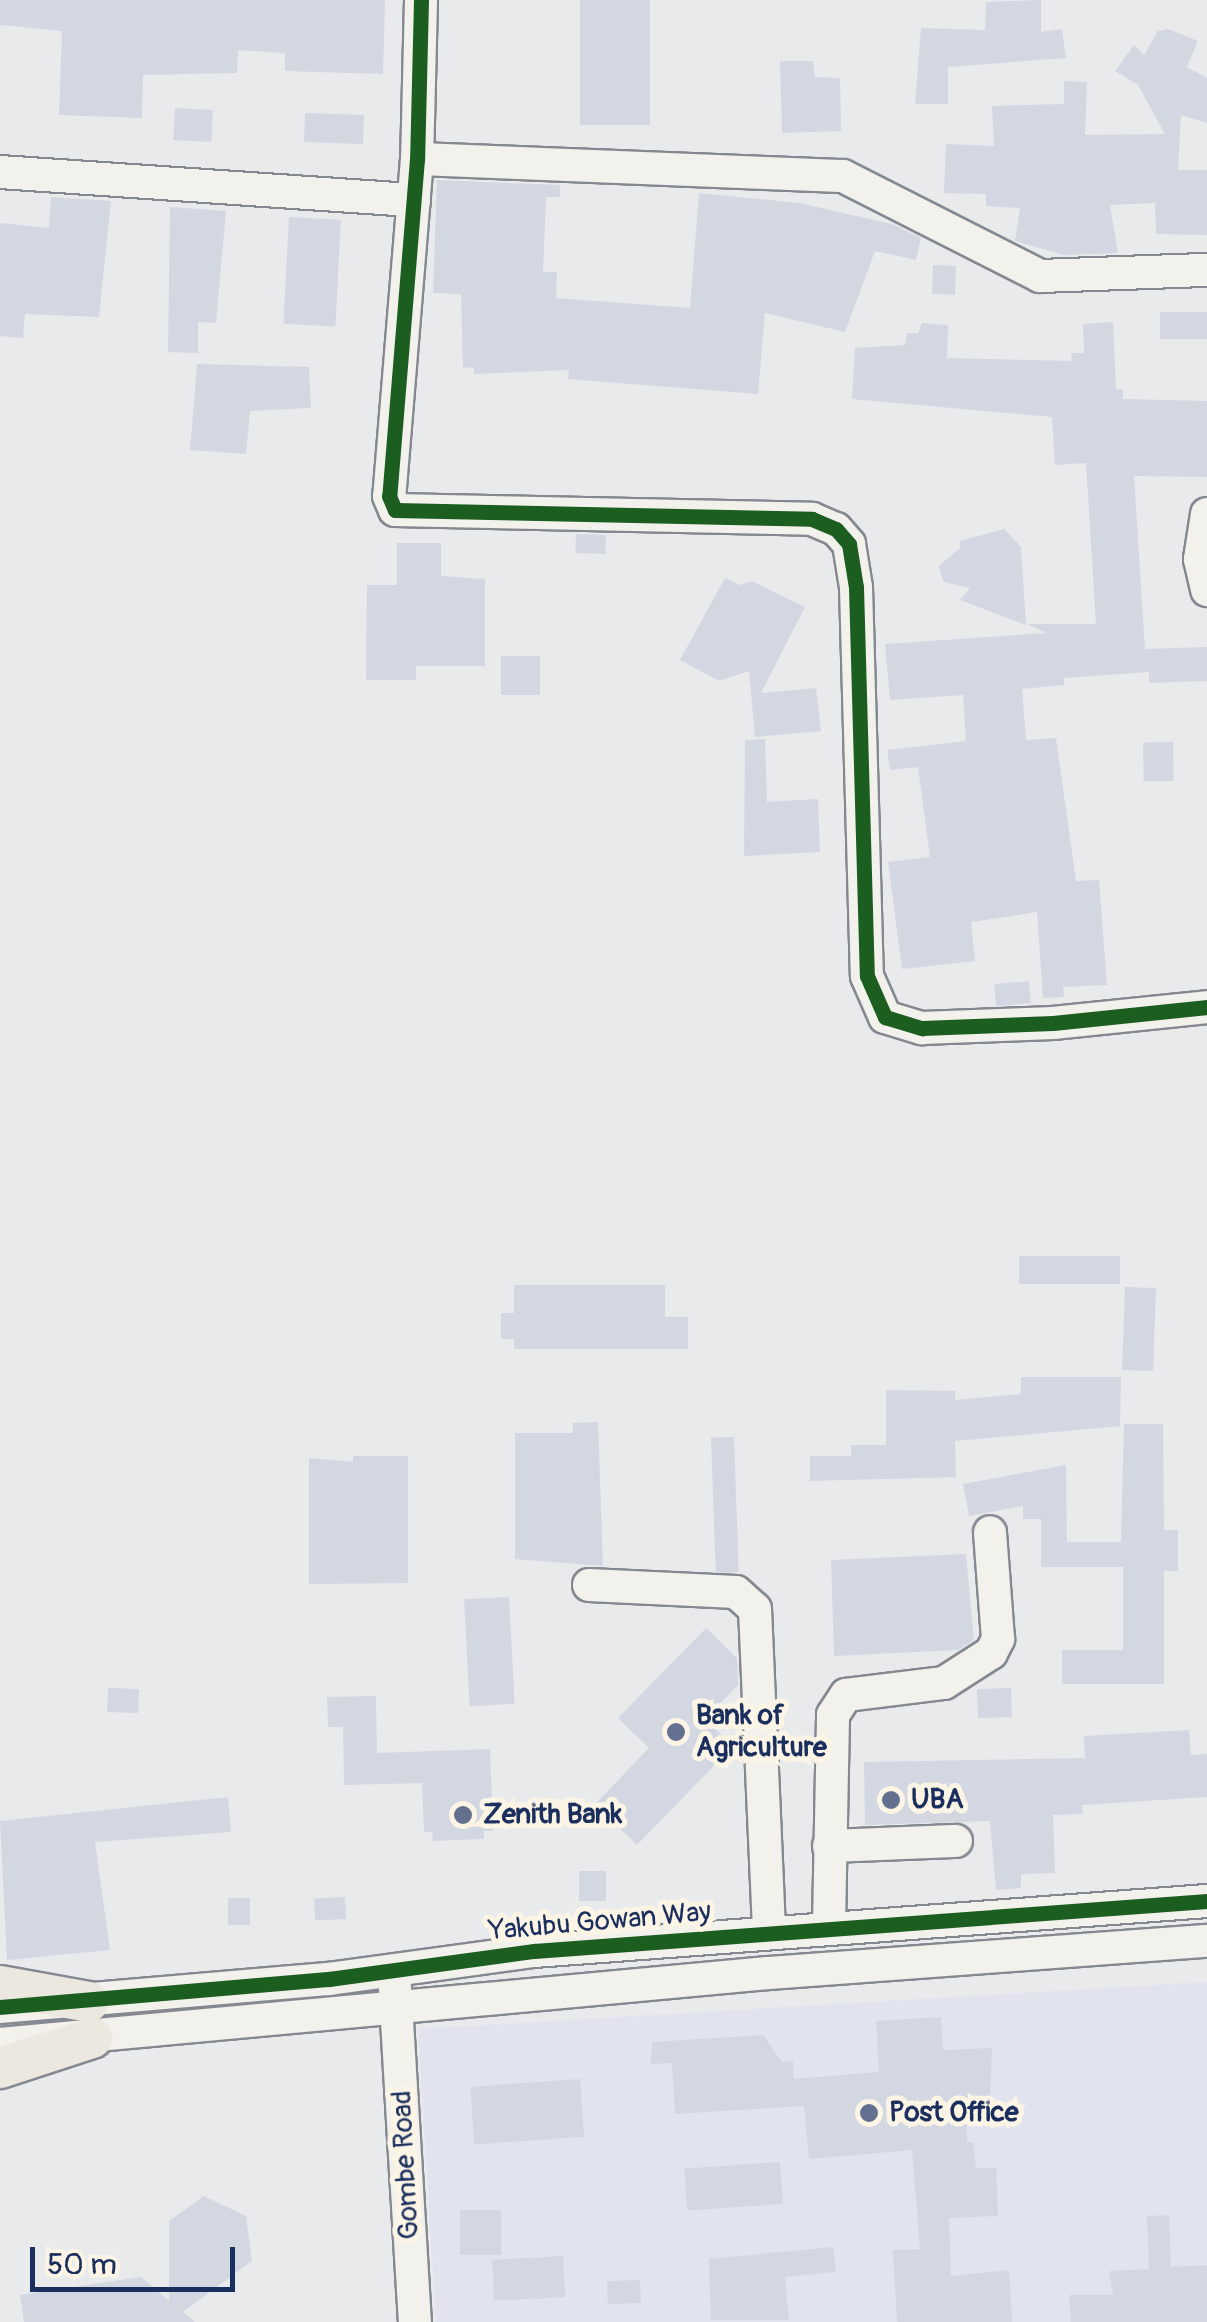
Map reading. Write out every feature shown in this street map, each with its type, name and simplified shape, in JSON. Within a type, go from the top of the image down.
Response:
[{"type":"main road","points":[[0,1986],[91,2020]]},
{"type":"main road","points":[[0,2068],[91,2020]]},
{"type":"street","points":[[420,0],[417,159],[389,496],[395,510],[812,519],[836,529],[849,544],[856,587],[867,976],[884,1016],[922,1028],[1053,1024],[1207,1006]]},
{"type":"street","points":[[417,159],[843,176],[1040,276],[1207,270]]},
{"type":"street","points":[[0,172],[414,200]]},
{"type":"street","points":[[1207,514],[1200,559],[1207,590]]},
{"type":"street","points":[[830,1926],[833,1715],[846,1695],[944,1683],[991,1652],[998,1639],[990,1532]]},
{"type":"street","points":[[590,1585],[736,1592],[755,1609],[769,1931]]},
{"type":"street","points":[[830,1846],[956,1841]]},
{"type":"street","name":"Yakubu Gowan Way","points":[[0,2044],[91,2020],[394,1970],[769,1931],[1207,1901]]},
{"type":"street","name":"Yakubu Gowan Way","points":[[0,2008],[91,2020],[396,2009],[1207,1941]]},
{"type":"street","name":"Gombe Road","points":[[394,1970],[415,2322]]},
{"type":"shaded area","points":[[1207,1982],[1207,2322],[436,2322],[418,2029]]},
{"type":"building","points":[[0,0],[385,0],[383,74],[285,71],[285,53],[238,50],[237,73],[143,75],[142,118],[59,115],[62,31],[0,25]]},
{"type":"building","points":[[580,0],[650,0],[650,125],[580,125]]},
{"type":"building","points":[[1041,0],[1041,32],[1062,29],[1066,58],[948,67],[948,104],[915,104],[921,28],[985,30],[986,2]]},
{"type":"building","points":[[1168,29],[1198,41],[1187,67],[1207,78],[1207,123],[1181,115],[1178,170],[1207,170],[1207,235],[1156,234],[1155,203],[1110,205],[1118,253],[1064,255],[1015,241],[1020,208],[986,206],[986,194],[944,193],[946,144],[994,146],[992,106],[1064,104],[1064,81],[1087,82],[1085,135],[1165,134],[1138,85],[1115,71],[1134,45],[1144,55],[1158,31]]},
{"type":"building","points":[[780,61],[813,61],[815,77],[840,78],[841,131],[782,133]]},
{"type":"building","points":[[175,108],[213,110],[211,142],[173,140]]},
{"type":"building","points":[[305,113],[364,115],[363,144],[304,142]]},
{"type":"building","points":[[437,180],[560,185],[560,197],[546,197],[543,272],[557,272],[556,298],[690,308],[699,193],[799,203],[892,224],[921,238],[916,260],[875,251],[845,332],[765,313],[758,394],[568,379],[569,370],[474,374],[474,368],[463,367],[461,294],[433,293]]},
{"type":"building","points":[[51,197],[111,201],[99,317],[25,314],[23,338],[0,336],[0,223],[49,228]]},
{"type":"building","points":[[170,207],[226,211],[216,323],[198,322],[198,353],[168,352]]},
{"type":"building","points":[[289,217],[341,220],[335,327],[283,324]]},
{"type":"building","points":[[933,265],[956,266],[955,295],[932,294]]},
{"type":"building","points":[[1160,312],[1207,312],[1207,339],[1160,339]]},
{"type":"building","points":[[1113,322],[1116,389],[1123,389],[1123,399],[1207,401],[1207,477],[1134,476],[1145,649],[1207,647],[1207,681],[1149,683],[1149,672],[1064,678],[1064,685],[1022,689],[1026,740],[1056,738],[1076,881],[1099,880],[1107,985],[1063,987],[1064,997],[1043,998],[1037,912],[971,922],[975,961],[902,969],[888,862],[930,857],[918,767],[890,770],[887,750],[966,741],[963,695],[890,700],[885,644],[1047,633],[1027,624],[1096,624],[1086,463],[1055,465],[1052,417],[852,399],[855,348],[905,345],[907,333],[918,333],[922,323],[948,325],[947,358],[1072,361],[1071,353],[1084,353],[1083,324]]},
{"type":"building","points":[[197,364],[309,367],[311,408],[250,411],[246,454],[190,450]]},
{"type":"building","points":[[1004,529],[1021,547],[1026,625],[960,600],[970,588],[944,582],[939,566],[960,548],[960,541]]},
{"type":"building","points":[[576,534],[606,535],[605,554],[575,553]]},
{"type":"building","points":[[397,543],[441,543],[441,576],[485,579],[485,666],[416,666],[416,680],[366,680],[367,585],[397,585]]},
{"type":"building","points":[[725,578],[740,585],[752,581],[805,607],[761,693],[816,688],[821,731],[755,737],[749,671],[719,681],[680,660]]},
{"type":"building","points":[[501,656],[540,656],[540,695],[501,695]]},
{"type":"building","points":[[765,739],[767,802],[818,799],[820,852],[744,856],[745,740]]},
{"type":"building","points":[[1173,742],[1174,781],[1144,782],[1143,743]]},
{"type":"building","points":[[1029,981],[1031,1003],[996,1006],[994,984]]},
{"type":"building","points":[[1019,1256],[1120,1256],[1120,1284],[1019,1284]]},
{"type":"building","points":[[514,1285],[665,1285],[665,1317],[688,1317],[688,1349],[514,1349],[514,1339],[501,1339],[501,1313],[514,1313]]},
{"type":"building","points":[[1125,1287],[1156,1288],[1153,1371],[1122,1370]]},
{"type":"building","points":[[1021,1377],[1121,1377],[1120,1426],[955,1441],[956,1477],[810,1481],[810,1456],[851,1456],[851,1445],[886,1445],[886,1390],[955,1391],[955,1400],[1021,1394]]},
{"type":"building","points":[[598,1422],[603,1566],[515,1559],[515,1433],[573,1433],[573,1423]]},
{"type":"building","points":[[1124,1424],[1163,1424],[1164,1530],[1178,1530],[1178,1571],[1164,1571],[1164,1684],[1062,1684],[1062,1650],[1123,1650],[1123,1567],[1041,1567],[1041,1519],[1023,1519],[1023,1506],[969,1516],[963,1484],[1066,1465],[1067,1542],[1121,1542]]},
{"type":"building","points":[[734,1437],[739,1572],[716,1573],[711,1438]]},
{"type":"building","points":[[353,1456],[408,1456],[408,1583],[309,1584],[309,1458],[353,1462]]},
{"type":"building","points":[[966,1554],[974,1640],[958,1650],[834,1656],[831,1560]]},
{"type":"building","points":[[509,1597],[515,1704],[470,1706],[464,1599]]},
{"type":"building","name":"Bank of Agriculture","points":[[706,1628],[737,1658],[738,1685],[705,1719],[733,1746],[637,1845],[595,1804],[649,1748],[618,1718]]},
{"type":"building","points":[[108,1688],[139,1689],[138,1713],[107,1712]]},
{"type":"building","points":[[1011,1688],[1012,1717],[978,1718],[977,1689]]},
{"type":"building","points":[[376,1696],[377,1753],[490,1749],[493,1831],[484,1831],[484,1839],[433,1841],[432,1832],[424,1832],[422,1783],[344,1785],[343,1727],[328,1727],[327,1697]]},
{"type":"building","points":[[1189,1730],[1191,1755],[1207,1754],[1207,1797],[1082,1805],[1083,1814],[1053,1815],[1055,1873],[1021,1874],[1021,1888],[996,1890],[990,1821],[865,1825],[864,1762],[1085,1758],[1084,1736]]},
{"type":"building","points":[[228,1797],[231,1832],[95,1842],[110,1950],[7,1960],[0,1821]]},
{"type":"building","points":[[579,1871],[606,1871],[606,1901],[579,1901]]},
{"type":"building","points":[[345,1897],[346,1919],[315,1921],[314,1899]]},
{"type":"building","points":[[228,1898],[250,1898],[250,1925],[228,1925]]},
{"type":"building","points":[[941,2017],[943,2050],[992,2048],[990,2098],[966,2101],[967,2142],[973,2142],[976,2168],[996,2168],[998,2216],[949,2218],[951,2276],[1009,2270],[1012,2322],[897,2322],[893,2250],[920,2249],[912,2150],[809,2159],[804,2106],[675,2114],[672,2063],[651,2064],[652,2042],[763,2035],[782,2062],[793,2061],[794,2079],[879,2072],[876,2021]]},
{"type":"building","points":[[580,2079],[584,2137],[474,2145],[470,2087]]},
{"type":"building","points":[[780,2162],[783,2204],[687,2211],[684,2169]]},
{"type":"building","points":[[204,2196],[246,2216],[252,2261],[183,2312],[195,2322],[24,2322],[20,2295],[141,2277],[169,2301],[169,2221]]},
{"type":"building","points":[[460,2210],[501,2210],[501,2255],[460,2255]]},
{"type":"building","points":[[1169,2215],[1171,2267],[1207,2265],[1207,2322],[1071,2322],[1069,2295],[1113,2295],[1109,2271],[1149,2269],[1147,2216]]},
{"type":"building","points":[[833,2247],[836,2272],[785,2277],[789,2320],[711,2320],[709,2259]]},
{"type":"building","points":[[563,2256],[565,2297],[494,2301],[492,2260]]},
{"type":"building","points":[[640,2280],[641,2303],[608,2304],[607,2281]]},
{"type":"cycle path","points":[[421,0],[417,159],[389,496],[395,510],[812,519],[836,529],[849,544],[856,587],[867,976],[885,1017],[922,1028],[1053,1023],[1207,1007]]},
{"type":"cycle path","points":[[0,2007],[329,1979],[534,1951],[1207,1901]]},
{"type":"place","name":"Bank of Agriculture","points":[[676,1732]]},
{"type":"place","name":"UBA","points":[[891,1800]]},
{"type":"place","name":"Zenith Bank","points":[[463,1815]]},
{"type":"place","name":"Post Office","points":[[869,2113]]}]
